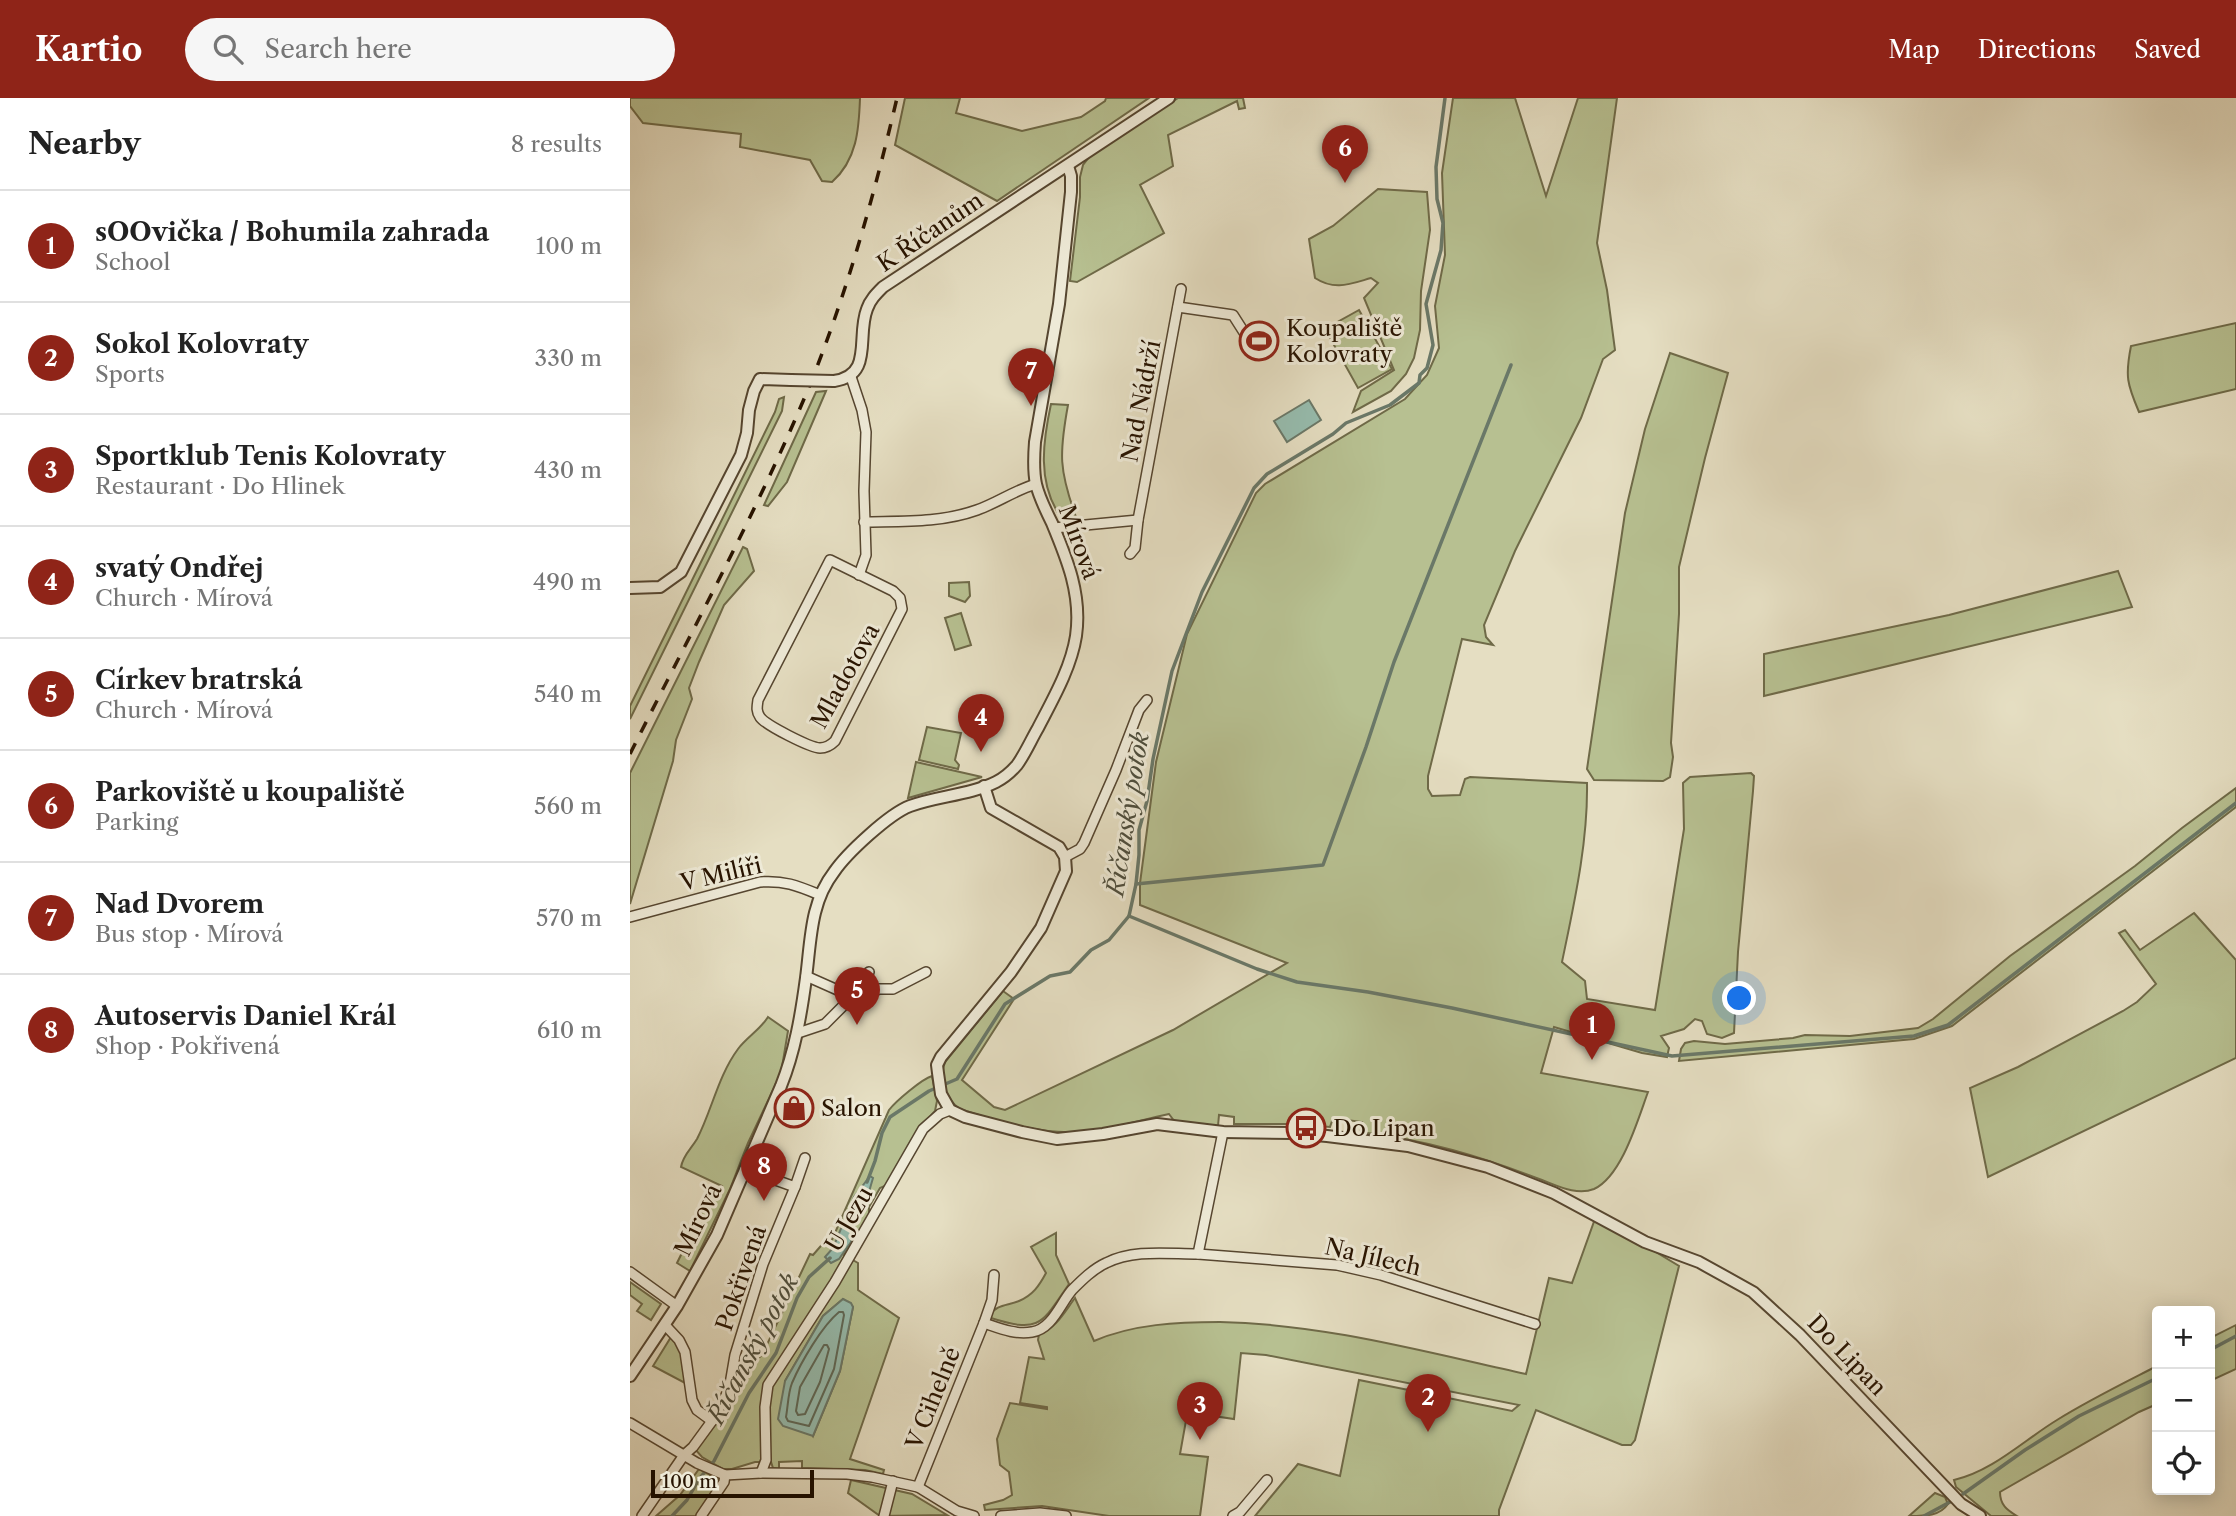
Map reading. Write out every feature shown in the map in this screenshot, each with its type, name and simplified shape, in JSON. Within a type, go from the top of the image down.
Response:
[{"type":"street","name":"K Říčanům","points":[[851,377],[860,362],[865,317],[876,294],[918,263],[1169,98]]},
{"type":"street","name":"Mírová","points":[[630,1376],[677,1306],[717,1235],[790,1062],[798,1033],[813,919],[828,880],[843,860],[903,809],[997,781],[1017,764],[1056,692],[1074,646],[1078,619],[1074,585],[1036,484],[1034,460],[1059,304],[1071,192],[1068,166]]},
{"type":"street","name":"Nad Nádrží","points":[[1130,554],[1135,548],[1181,289]]},
{"type":"street","points":[[1178,307],[1233,315],[1247,337]]},
{"type":"street","points":[[630,588],[660,587],[681,572],[741,455],[749,410],[760,379],[834,381],[851,377],[866,432],[866,555],[859,575]]},
{"type":"street","points":[[864,522],[950,518],[989,505],[1023,487],[1036,484]]},
{"type":"street","points":[[1054,528],[1138,520]]},
{"type":"street","name":"Mladotova","points":[[830,560],[859,575],[897,594],[902,603],[901,614],[835,741],[824,748],[815,747],[761,719],[757,708],[758,701],[830,560]]},
{"type":"street","points":[[1065,857],[1080,849],[1084,843],[1139,710],[1147,700]]},
{"type":"street","points":[[950,1110],[941,1094],[937,1065],[1012,972],[1041,928],[1065,877],[1067,864],[1055,844],[990,808],[984,786]]},
{"type":"street","name":"V Milíři","points":[[630,917],[760,882],[777,880],[820,895]]},
{"type":"street","points":[[860,996],[869,972]]},
{"type":"street","points":[[798,1033],[825,1024],[846,1003],[860,996],[879,989],[893,989],[926,972]]},
{"type":"street","points":[[806,976],[842,992],[846,1003]]},
{"type":"street","name":"Do Lipan","points":[[950,1110],[965,1117],[1057,1139],[1157,1124],[1223,1132],[1341,1137],[1408,1146],[1477,1164],[1554,1193],[1645,1242],[1699,1262],[1753,1293],[1800,1335],[1961,1504],[1980,1516]]},
{"type":"street","name":"U Jezu","points":[[761,1473],[766,1460],[765,1407],[768,1385],[835,1282],[923,1129],[940,1114],[950,1110]]},
{"type":"street","points":[[984,1323],[1011,1332],[1033,1332],[1053,1319],[1071,1292],[1091,1272],[1106,1263],[1144,1253],[1198,1254],[1223,1132]]},
{"type":"street","name":"Pokřivená","points":[[642,1516],[684,1455],[712,1421],[729,1390],[735,1355],[763,1264],[805,1158]]},
{"type":"street","points":[[746,1169],[794,1187]]},
{"type":"street","name":"Na Jílech","points":[[1198,1254],[1337,1265],[1381,1275],[1535,1324]]},
{"type":"street","points":[[630,1272],[677,1306]]},
{"type":"street","name":"V Cihelně","points":[[919,1487],[984,1323],[992,1300],[994,1275]]},
{"type":"street","name":"Pokřivená","points":[[665,1325],[679,1340],[685,1352],[692,1400],[697,1410],[712,1421]]},
{"type":"street","points":[[630,1423],[697,1463],[721,1474],[847,1474],[893,1481],[919,1487],[957,1511],[974,1516]]},
{"type":"street","points":[[701,1516],[724,1482],[721,1474]]},
{"type":"street","points":[[1233,1516],[1240,1512],[1267,1480]]},
{"type":"street","points":[[884,1516],[893,1481]]},
{"type":"street","points":[[1001,1516],[1040,1513],[1066,1516]]},
{"type":"shaded area","points":[[630,98],[860,98],[859,121],[852,154],[847,164],[832,182],[822,181],[810,160],[740,147],[741,134],[643,123],[630,106]]},
{"type":"shaded area","points":[[905,98],[960,98],[956,113],[1022,131],[1081,117],[1106,98],[1149,98],[997,201],[895,145]]},
{"type":"shaded area","points":[[1178,98],[1243,98],[1245,108],[1239,109],[1237,101],[1168,135],[1173,166],[1140,185],[1164,233],[1077,282],[1070,281],[1083,165],[1090,156]]},
{"type":"shaded area","points":[[1453,98],[1515,98],[1546,196],[1578,98],[1617,98],[1597,243],[1615,350],[1603,359],[1581,418],[1515,551],[1484,625],[1486,637],[1493,645],[1462,639],[1428,776],[1428,789],[1432,796],[1460,795],[1465,779],[1470,777],[1587,783],[1583,851],[1562,962],[1585,981],[1587,999],[1655,1010],[1684,829],[1683,783],[1690,777],[1751,773],[1754,776],[1738,952],[1734,1033],[1722,1038],[1707,1034],[1702,1021],[1695,1019],[1684,1029],[1661,1036],[1669,1048],[1667,1057],[1642,1053],[1554,1027],[1541,1073],[1648,1092],[1621,1160],[1604,1182],[1588,1191],[1568,1189],[1453,1150],[1360,1132],[1362,1122],[1333,1118],[1330,1127],[1234,1124],[1234,1117],[1219,1115],[1218,1126],[1175,1122],[1169,1114],[1101,1130],[1063,1132],[1018,1126],[960,1109],[945,1088],[945,1062],[1003,991],[1014,999],[962,1080],[994,1107],[1005,1110],[1173,1030],[1287,963],[1140,905],[1140,883],[1156,762],[1187,634],[1256,493],[1265,484],[1405,399],[1427,375],[1439,348],[1435,306],[1445,255],[1442,173]]},
{"type":"shaded area","points":[[1378,189],[1427,192],[1430,230],[1421,291],[1420,330],[1414,358],[1406,374],[1391,391],[1353,412],[1361,391],[1394,370],[1364,298],[1378,283],[1371,278],[1336,285],[1315,278],[1309,239],[1333,226]]},
{"type":"shaded area","points":[[1359,310],[1392,369],[1358,388],[1325,329]]},
{"type":"shaded area","points":[[2236,323],[2236,389],[2139,412],[2128,380],[2131,346]]},
{"type":"shaded area","points":[[1670,353],[1728,373],[1679,567],[1679,614],[1671,743],[1673,757],[1670,777],[1663,781],[1594,780],[1587,769],[1625,513],[1645,429]]},
{"type":"shaded area","points":[[826,391],[787,482],[768,506],[764,505],[816,392]]},
{"type":"shaded area","points":[[784,397],[782,411],[630,719],[630,706],[779,399]]},
{"type":"shaded area","points":[[1051,404],[1068,405],[1062,462],[1066,487],[1076,517],[1060,516],[1048,489],[1044,447]]},
{"type":"shaded area","points":[[743,547],[747,549],[754,571],[724,605],[689,688],[692,699],[676,740],[673,761],[630,904],[630,773]]},
{"type":"shaded area","points":[[2118,571],[2132,607],[1764,696],[1764,654],[1949,615]]},
{"type":"shaded area","points":[[969,582],[970,596],[965,602],[949,596],[949,583]]},
{"type":"shaded area","points":[[961,613],[971,645],[955,650],[945,618]]},
{"type":"shaded area","points":[[927,727],[961,733],[955,760],[959,765],[958,769],[919,760]]},
{"type":"shaded area","points":[[916,762],[982,777],[908,798]]},
{"type":"shaded area","points":[[2236,788],[2236,807],[1952,1026],[1914,1039],[1679,1061],[1685,1043],[1694,1041],[1725,1044],[1805,1035],[1850,1036],[1918,1028]]},
{"type":"shaded area","points":[[2194,913],[2236,960],[2236,1058],[1988,1177],[1970,1088],[2018,1067],[2137,1002],[2156,984],[2119,933],[2125,930],[2140,950]]},
{"type":"shaded area","points":[[768,1017],[788,1031],[781,1073],[730,1189],[690,1271],[677,1263],[713,1190],[720,1192],[722,1186],[681,1167],[682,1163],[697,1139],[731,1059]]},
{"type":"shaded area","points":[[932,1076],[937,1101],[935,1111],[918,1130],[887,1185],[880,1188],[869,1207],[869,1217],[844,1255],[858,1263],[858,1290],[899,1318],[850,1459],[884,1470],[883,1474],[865,1470],[802,1468],[802,1461],[779,1462],[779,1469],[773,1468],[771,1462],[755,1462],[723,1469],[702,1457],[693,1447],[729,1390],[735,1390],[752,1364],[762,1355],[810,1254],[813,1255],[826,1240],[831,1242],[889,1110]],"holes":[[[843,1299],[853,1307],[840,1371],[813,1436],[785,1381],[823,1316]]]},
{"type":"shaded area","points":[[1596,1216],[1679,1266],[1635,1440],[1631,1445],[1622,1445],[1536,1410],[1499,1516],[1255,1516],[1298,1464],[1340,1476],[1359,1380],[1512,1411],[1519,1405],[1266,1355],[1241,1353],[1234,1419],[1193,1413],[1190,1410],[1185,1412],[1187,1415],[1180,1454],[1208,1457],[1200,1516],[1109,1516],[1042,1506],[985,1510],[984,1505],[1012,1495],[1009,1472],[1000,1465],[997,1439],[1010,1403],[1047,1409],[1020,1403],[1029,1357],[1044,1359],[1038,1340],[1039,1334],[1055,1324],[1075,1298],[1094,1341],[1124,1331],[1156,1325],[1204,1322],[1259,1324],[1374,1340],[1526,1374],[1549,1278],[1572,1283]]},
{"type":"shaded area","points":[[1056,1233],[1056,1255],[1069,1284],[1046,1316],[1031,1325],[991,1318],[989,1316],[995,1309],[1024,1299],[1038,1286],[1046,1273],[1031,1247]]},
{"type":"shaded area","points":[[630,1282],[661,1304],[651,1320],[637,1311],[642,1304],[630,1295]]},
{"type":"shaded area","points":[[2236,1325],[2236,1369],[2215,1379],[2215,1369],[2215,1336]]},
{"type":"shaded area","points":[[671,1337],[682,1355],[685,1383],[653,1366]]},
{"type":"shaded area","points":[[2152,1369],[2152,1406],[2000,1492],[2005,1507],[2017,1516],[1991,1516],[1956,1487],[1954,1480],[1982,1470],[2069,1413]]},
{"type":"shaded area","points":[[699,1469],[724,1482],[701,1516],[656,1516],[680,1495]]},
{"type":"shaded area","points":[[851,1480],[912,1494],[947,1515],[880,1516],[848,1493]]},
{"type":"shaded area","points":[[1935,1493],[1945,1497],[1948,1504],[1945,1508],[1932,1515],[1909,1516]]},
{"type":"water","points":[[1309,400],[1321,420],[1287,442],[1274,421]]},
{"type":"water","points":[[870,1176],[873,1178],[866,1202],[855,1221],[851,1242],[839,1259],[831,1263],[825,1257],[833,1248],[854,1197]]},
{"type":"water","points":[[843,1299],[853,1307],[840,1371],[813,1436],[783,1426],[778,1419],[785,1381],[823,1316]]},
{"type":"waterway","name":"Říčanský potok","points":[[867,1182],[882,1133],[890,1117],[929,1091],[957,1079],[1005,1004],[1050,976],[1070,972],[1091,950],[1109,940],[1129,916],[1136,884],[1139,830],[1172,671],[1202,592],[1254,488],[1267,474],[1333,434],[1346,423],[1390,405],[1419,383],[1420,375],[1427,368],[1433,345],[1426,304],[1441,250],[1443,223],[1437,199],[1436,167],[1445,98]]},
{"type":"waterway","points":[[1136,884],[1323,865],[1394,662],[1511,365]]},
{"type":"waterway","points":[[1129,916],[1257,969],[1297,982],[1452,1008],[1672,1056],[1914,1036],[1948,1025],[2236,803]]},
{"type":"waterway","name":"Říčanský potok","points":[[672,1516],[687,1500],[714,1461],[749,1393],[776,1353],[797,1298],[809,1277],[830,1258]]},
{"type":"waterway","points":[[2215,1347],[2236,1336]]},
{"type":"waterway","points":[[1963,1494],[2079,1416],[2152,1380]]},
{"type":"waterway","points":[[1924,1516],[1950,1502]]},
{"type":"railway","points":[[630,754],[746,526],[809,387],[859,244],[897,98]]},
{"type":"place","name":"Parkoviště u koupaliště","points":[[1345,183]]},
{"type":"place","name":"Koupaliště Kolovraty","points":[[1259,341]]},
{"type":"place","name":"Nad Dvorem","points":[[1031,406]]},
{"type":"place","name":"svatý Ondřej","points":[[981,752]]},
{"type":"place","name":"Církev bratrská","points":[[857,1025]]},
{"type":"place","name":"sOOvička / Bohumila zahrada","points":[[1592,1060]]},
{"type":"place","name":"Salon","points":[[794,1108]]},
{"type":"place","name":"Do Lipan","points":[[1306,1128]]},
{"type":"place","name":"Autoservis Daniel Král","points":[[764,1201]]},
{"type":"place","name":"Sokol Kolovraty","points":[[1428,1432]]},
{"type":"place","name":"Sportklub Tenis Kolovraty","points":[[1200,1440]]}]
